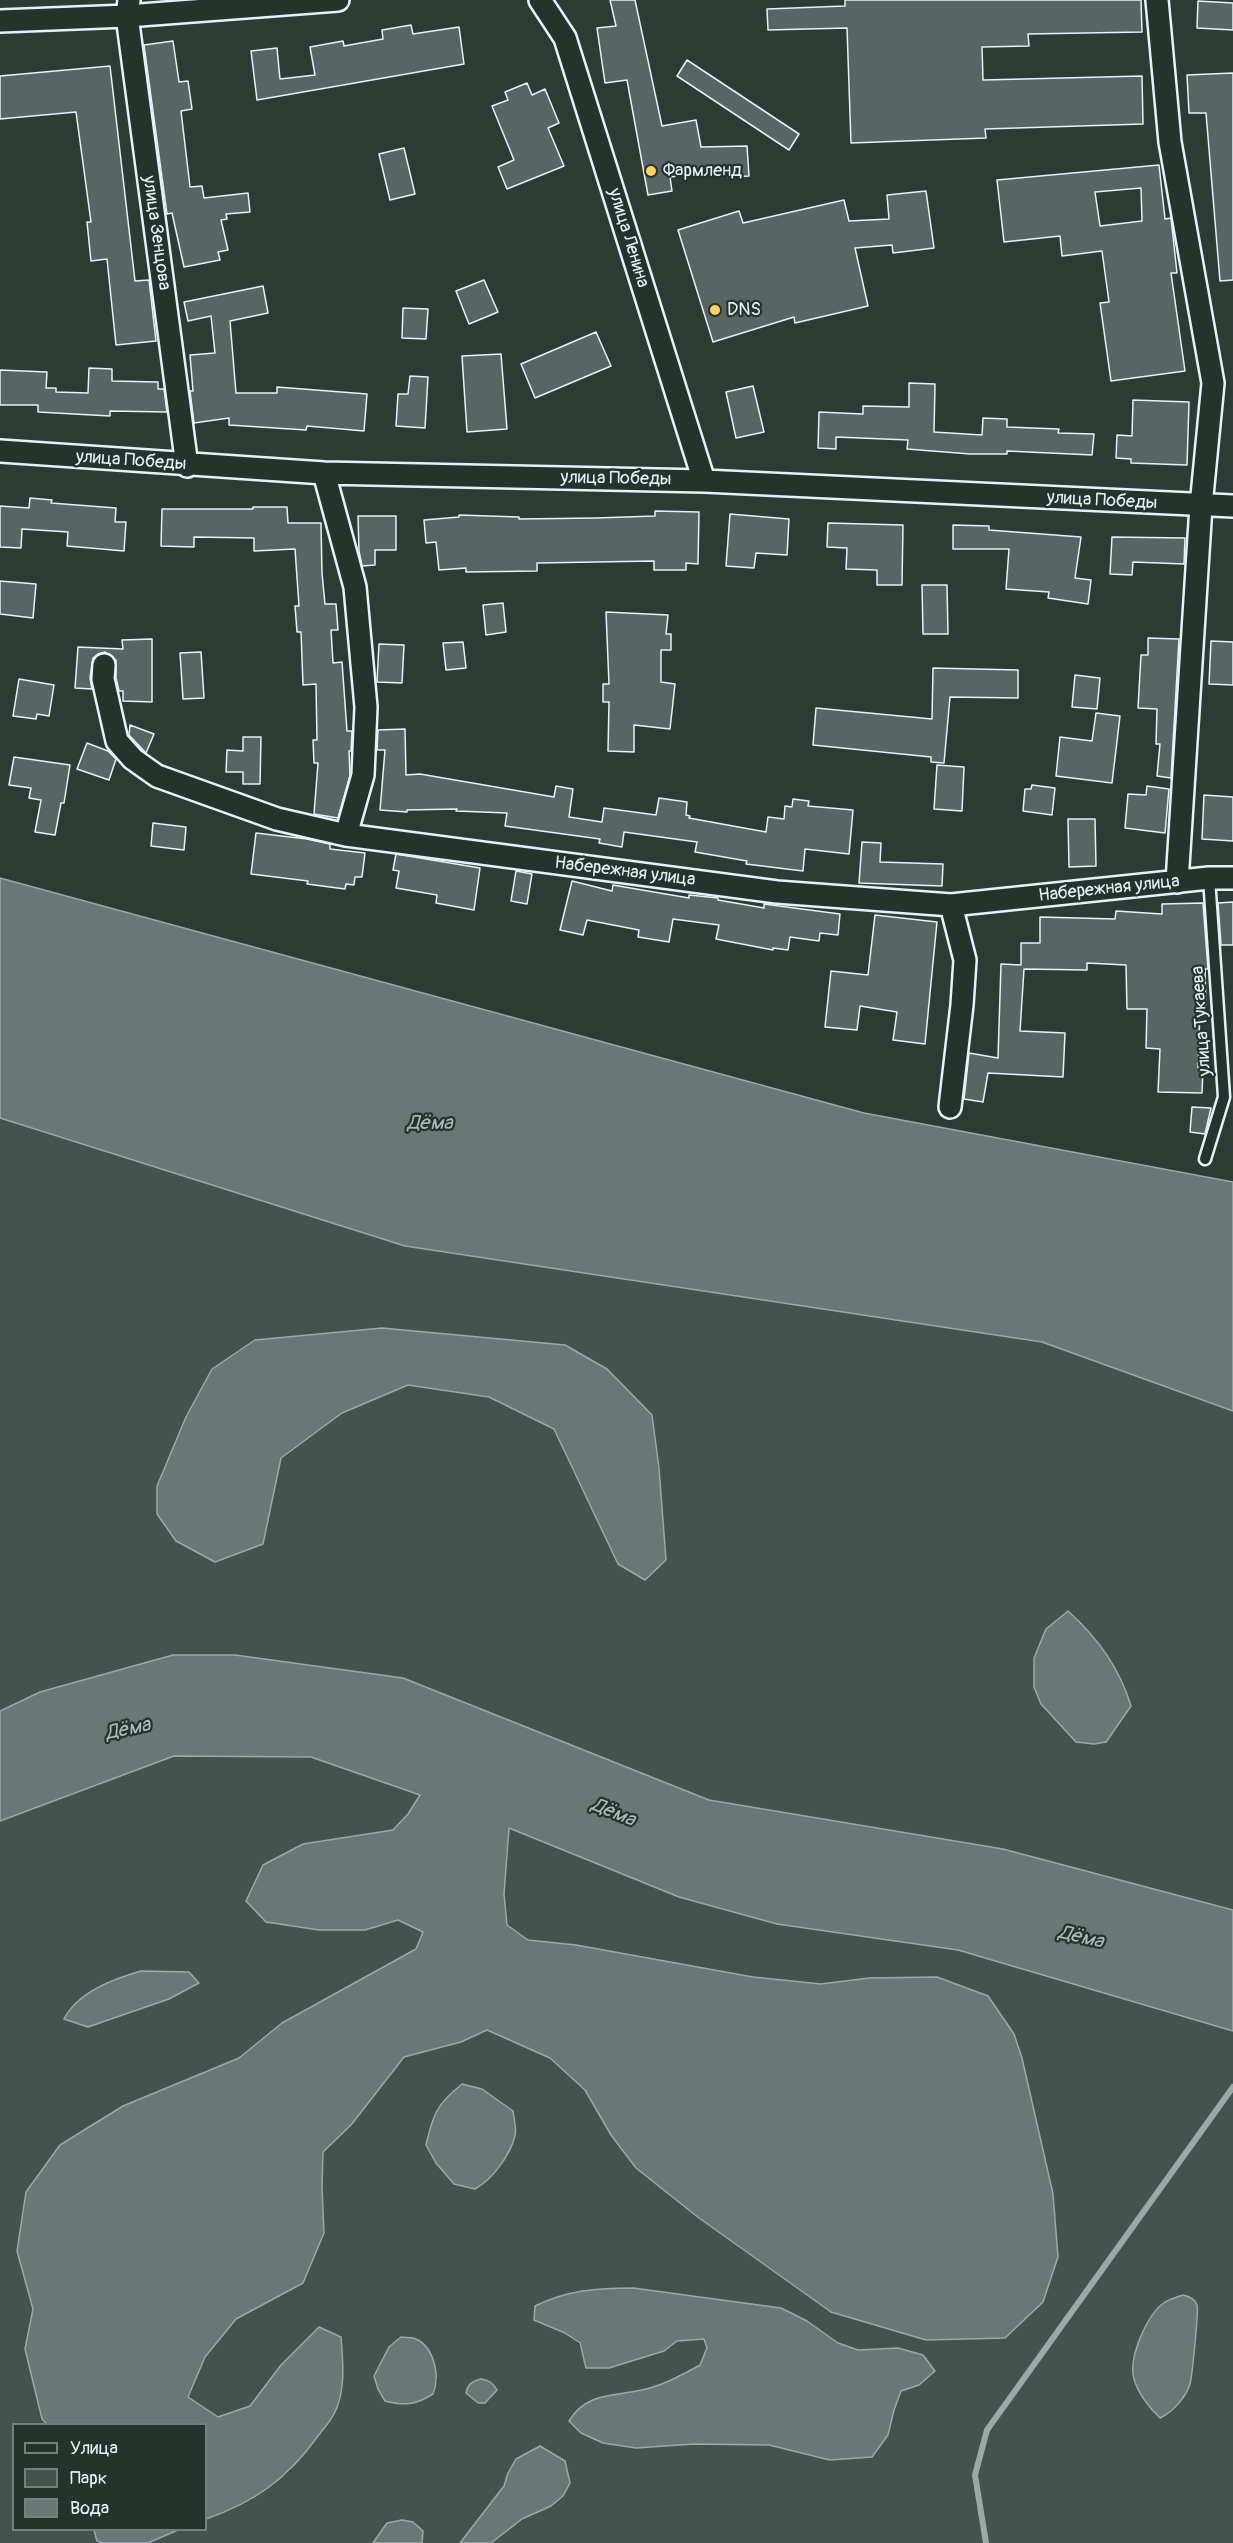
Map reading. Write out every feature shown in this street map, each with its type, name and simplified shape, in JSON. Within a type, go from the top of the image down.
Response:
[{"type":"street","points":[[0,21],[128,8],[338,0]]},
{"type":"street","name":"улица Ленина","points":[[540,0],[565,38],[704,481]]},
{"type":"street","points":[[1157,0],[1170,142],[1213,383],[1201,506],[1177,882]]},
{"type":"street","name":"улица Зенцова","points":[[128,8],[187,466]]},
{"type":"street","name":"улица Победы","points":[[0,451],[187,466],[324,473],[704,481],[1233,506]]},
{"type":"street","points":[[324,473],[355,587],[366,707],[363,775],[346,835]]},
{"type":"street","name":"Набережная улица","points":[[104,665],[103,679],[117,741],[133,759],[157,776],[277,819],[346,835],[777,892],[951,905],[1209,878],[1233,878]]},
{"type":"street","points":[[950,1107],[965,960],[951,905]]},
{"type":"lane","name":"улица Тукаева","points":[[1205,1159],[1224,1097],[1209,878]]},
{"type":"green space","points":[[0,1118],[405,1246],[1042,1342],[1233,1411],[1233,1910],[1003,1849],[709,1800],[403,1678],[235,1655],[40,1692],[0,1711]]},
{"type":"green space","points":[[174,1756],[311,1757],[421,1795],[393,1830],[359,1836],[365,1930],[398,1920],[423,1932],[416,1949],[282,2023],[240,2058],[123,2106],[17,2251],[33,2309],[25,2349],[42,2419],[46,2423],[12,2423],[12,2531],[94,2531],[97,2541],[103,2543],[0,2543],[0,1821]],"holes":[[[141,1971],[189,1972],[169,1999],[141,2007],[69,2009],[114,1979]]]},
{"type":"green space","points":[[508,1828],[679,1897],[777,1924],[958,1950],[1233,2031],[1233,2543],[491,2543],[505,2530],[533,2514],[508,2473],[504,2486],[460,2543],[148,2543],[176,2531],[207,2531],[207,2519],[240,2504],[291,2471],[319,2327],[281,2365],[250,2406],[218,2417],[188,2397],[205,2357],[236,2319],[303,2283],[322,2187],[323,2152],[351,2125],[404,2057],[461,2042],[487,2030],[550,2058],[585,2090],[611,2135],[699,2218],[831,2312],[937,1977],[869,1978],[821,1984],[753,1977],[576,1945],[528,1940],[507,1925],[504,1894]],"holes":[[[665,2293],[781,2308],[807,2321],[838,2343],[858,2350],[898,2348],[923,2355],[919,2385],[901,2391],[888,2435],[798,2450],[769,2445],[694,2444],[636,2448],[594,2399],[651,2388],[700,2365],[707,2348],[704,2339],[677,2341],[664,2351],[609,2368],[582,2355],[580,2347],[571,2336],[534,2320]],[[401,2337],[424,2346],[432,2358],[438,2382],[389,2347]]]},
{"type":"water","name":"Дёма","points":[[0,878],[864,1113],[1233,1182],[1233,1411],[1042,1342],[405,1246],[0,1118]]},
{"type":"water","points":[[382,1328],[565,1345],[607,1369],[652,1415],[659,1468],[666,1560],[645,1580],[618,1564],[554,1429],[489,1397],[408,1385],[342,1413],[281,1458],[263,1544],[215,1562],[176,1541],[157,1514],[157,1486],[186,1417],[212,1369],[255,1340]]},
{"type":"water","points":[[1068,1611],[1089,1632],[1106,1654],[1121,1679],[1131,1706],[1106,1742],[1094,1744],[1076,1742],[1041,1704],[1034,1687],[1034,1658],[1046,1629]]},
{"type":"water","points":[[173,1655],[235,1655],[403,1678],[709,1800],[1003,1849],[1233,1910],[1233,2031],[958,1950],[777,1924],[679,1897],[509,1828],[504,1894],[507,1925],[528,1940],[576,1945],[753,1977],[821,1984],[869,1978],[937,1977],[988,1996],[1014,2034],[1022,2058],[1053,2194],[1058,2257],[1043,2302],[1005,2338],[926,2340],[831,2312],[699,2218],[636,2168],[611,2135],[585,2090],[550,2058],[487,2030],[461,2042],[404,2057],[351,2125],[323,2152],[324,2233],[303,2283],[236,2319],[205,2357],[188,2397],[218,2417],[250,2406],[281,2365],[319,2327],[341,2337],[343,2366],[342,2386],[334,2414],[294,2465],[255,2497],[207,2519],[207,2423],[46,2423],[42,2419],[25,2349],[33,2309],[17,2251],[26,2192],[60,2145],[123,2106],[239,2058],[282,2023],[416,1949],[423,1932],[398,1920],[365,1930],[319,1930],[266,1922],[246,1901],[263,1865],[303,1844],[393,1830],[408,1814],[420,1795],[311,1757],[174,1756],[0,1821],[0,1711],[40,1692]]},
{"type":"water","points":[[141,1971],[189,1972],[199,1983],[169,1999],[88,2027],[64,2019],[78,2001],[87,1994],[119,1978]]},
{"type":"water","points":[[462,2084],[482,2089],[513,2111],[516,2130],[513,2143],[505,2158],[494,2173],[475,2189],[454,2184],[436,2163],[426,2145],[437,2110]]},
{"type":"water","points":[[633,2288],[781,2308],[807,2321],[838,2343],[858,2350],[898,2348],[923,2355],[935,2371],[919,2385],[901,2391],[888,2435],[872,2457],[830,2460],[769,2445],[694,2444],[636,2448],[603,2443],[581,2433],[569,2421],[577,2411],[586,2403],[596,2399],[659,2385],[700,2365],[707,2348],[704,2339],[677,2341],[664,2351],[609,2368],[586,2368],[580,2343],[565,2333],[534,2320],[535,2306],[559,2296],[583,2291]]},
{"type":"water","points":[[1183,2295],[1195,2301],[1197,2305],[1190,2384],[1178,2404],[1160,2418],[1145,2400],[1134,2379],[1136,2349],[1140,2337],[1158,2308],[1165,2302]]},
{"type":"water","points":[[401,2337],[414,2338],[428,2349],[436,2372],[433,2394],[410,2404],[385,2401],[374,2376],[389,2347]]},
{"type":"water","points":[[481,2379],[491,2382],[497,2390],[485,2403],[478,2403],[466,2393],[471,2383]]},
{"type":"water","points":[[540,2446],[565,2461],[570,2483],[563,2496],[551,2506],[522,2519],[491,2543],[460,2543],[504,2486],[516,2459]]},
{"type":"water","points":[[402,2520],[413,2522],[423,2531],[422,2543],[373,2543],[387,2523]]},
{"type":"water","points":[[94,2531],[176,2531],[148,2543],[97,2541]]},
{"type":"building","points":[[610,0],[635,0],[662,126],[696,120],[701,147],[747,146],[749,176],[728,177],[728,170],[670,177],[672,191],[648,195],[627,80],[605,83],[597,28],[616,26]]},
{"type":"building","points":[[845,0],[1141,0],[1142,32],[1028,34],[1029,46],[982,47],[983,80],[1142,76],[1143,124],[985,129],[986,138],[851,143],[847,28],[768,30],[767,9],[845,6]]},
{"type":"building","points":[[1198,1],[1233,3],[1233,30],[1197,28]]},
{"type":"building","points":[[411,25],[413,34],[459,27],[464,64],[257,100],[251,51],[277,48],[280,79],[315,75],[310,47],[343,41],[344,46],[383,39],[382,30]]},
{"type":"building","points":[[173,41],[179,82],[188,81],[192,109],[181,111],[190,187],[202,186],[204,198],[248,193],[250,212],[226,214],[227,219],[221,220],[228,250],[218,252],[220,260],[184,267],[172,213],[167,214],[144,45]]},
{"type":"building","points":[[687,60],[799,134],[789,150],[677,76]]},
{"type":"building","points":[[110,66],[135,281],[149,280],[156,341],[116,345],[107,259],[91,261],[87,222],[91,222],[76,112],[0,119],[0,76]]},
{"type":"building","points":[[1233,73],[1233,280],[1220,281],[1206,113],[1189,113],[1187,75]]},
{"type":"building","points":[[527,83],[532,95],[545,89],[559,123],[548,128],[564,166],[507,189],[498,167],[514,160],[492,106],[508,100],[505,92]]},
{"type":"building","points":[[404,148],[415,194],[390,200],[379,154]]},
{"type":"building","points":[[1159,165],[1165,219],[1171,218],[1177,273],[1171,273],[1185,371],[1111,381],[1100,303],[1109,302],[1102,251],[1062,256],[1060,236],[1004,242],[997,180]],"holes":[[[1141,188],[1142,221],[1100,226],[1095,192]]]},
{"type":"building","points":[[926,191],[934,248],[893,253],[892,245],[855,248],[868,306],[795,323],[794,317],[713,342],[678,230],[739,211],[743,223],[844,200],[849,221],[889,219],[887,195]]},
{"type":"building","points":[[484,280],[498,312],[469,324],[456,291]]},
{"type":"building","points":[[263,286],[268,313],[230,321],[236,393],[277,393],[277,387],[367,394],[364,431],[307,426],[306,430],[229,425],[229,418],[194,423],[190,391],[193,391],[190,355],[215,353],[211,316],[188,321],[184,302]]},
{"type":"building","points":[[403,308],[428,309],[426,339],[402,338]]},
{"type":"building","points":[[596,332],[611,366],[535,398],[521,364]]},
{"type":"building","points":[[501,354],[507,429],[467,432],[462,356]]},
{"type":"building","points":[[89,368],[112,369],[112,381],[158,382],[158,389],[164,389],[167,412],[110,411],[110,416],[38,412],[38,405],[0,405],[0,370],[47,372],[46,388],[56,388],[56,392],[88,393]]},
{"type":"building","points":[[410,376],[428,377],[425,428],[396,426],[398,394],[408,394]]},
{"type":"building","points":[[909,383],[935,384],[934,432],[982,435],[983,418],[1007,419],[1007,427],[1059,429],[1058,433],[1094,434],[1092,455],[1007,451],[1007,454],[970,454],[907,449],[908,440],[836,437],[836,449],[818,448],[819,412],[863,414],[863,406],[909,407]]},
{"type":"building","points":[[753,386],[764,432],[736,438],[726,392]]},
{"type":"building","points":[[1133,400],[1189,402],[1187,465],[1131,463],[1131,459],[1116,458],[1117,435],[1132,436]]},
{"type":"building","points":[[30,498],[52,500],[51,503],[116,508],[115,522],[126,522],[124,551],[67,546],[68,532],[22,529],[21,548],[0,547],[0,506],[29,508]]},
{"type":"building","points":[[253,507],[287,507],[288,523],[321,523],[325,604],[336,604],[338,630],[331,630],[333,663],[342,662],[347,731],[352,731],[351,751],[349,751],[350,776],[338,818],[314,814],[318,763],[314,763],[313,740],[317,740],[316,684],[303,685],[301,632],[297,632],[295,606],[299,606],[295,549],[254,551],[254,538],[194,537],[194,547],[161,546],[162,509],[253,509]]},
{"type":"building","points":[[655,511],[699,512],[698,564],[686,563],[686,570],[654,570],[654,561],[537,563],[537,571],[466,572],[466,568],[439,570],[436,542],[426,543],[424,520],[459,517],[459,515],[519,517],[519,519],[596,518],[655,516]]},
{"type":"building","points":[[730,514],[789,519],[787,555],[756,553],[754,568],[726,566]]},
{"type":"building","points":[[358,516],[396,516],[396,550],[375,550],[375,565],[362,566]]},
{"type":"building","points":[[828,523],[903,525],[902,585],[877,585],[877,570],[846,569],[847,548],[827,547]]},
{"type":"building","points":[[953,525],[989,526],[989,530],[1081,537],[1075,578],[1091,580],[1088,604],[1048,598],[1049,592],[1006,589],[1009,549],[953,549]]},
{"type":"building","points":[[1112,537],[1185,538],[1184,564],[1133,562],[1132,575],[1110,574]]},
{"type":"building","points":[[0,581],[36,584],[33,618],[0,614]]},
{"type":"building","points":[[922,585],[947,585],[948,634],[923,634]]},
{"type":"building","points":[[503,603],[506,632],[486,635],[483,605]]},
{"type":"building","points":[[606,612],[668,615],[666,634],[671,634],[671,650],[661,650],[661,682],[675,684],[670,729],[634,725],[634,752],[608,751],[609,702],[603,702],[603,684],[609,684]]},
{"type":"building","points":[[1148,638],[1179,639],[1171,778],[1157,776],[1160,744],[1156,744],[1157,709],[1138,708],[1141,655],[1148,655]]},
{"type":"building","points":[[152,639],[152,702],[123,701],[123,691],[119,691],[116,678],[116,660],[105,652],[93,658],[90,678],[92,689],[75,688],[78,647],[123,649],[122,640]]},
{"type":"building","points":[[1211,641],[1233,642],[1233,685],[1209,684]]},
{"type":"building","points":[[463,642],[466,668],[446,670],[443,643]]},
{"type":"building","points":[[379,644],[404,645],[402,683],[377,682]]},
{"type":"building","points":[[201,652],[204,698],[183,699],[180,653]]},
{"type":"building","points":[[933,668],[1018,670],[1018,698],[950,697],[944,763],[931,762],[931,757],[813,745],[816,708],[932,719]]},
{"type":"building","points":[[1075,675],[1100,678],[1097,709],[1072,707]]},
{"type":"building","points":[[19,679],[54,685],[49,716],[37,714],[36,719],[13,716]]},
{"type":"building","points":[[1096,713],[1120,716],[1112,783],[1056,776],[1060,737],[1092,741]]},
{"type":"building","points":[[130,725],[154,734],[146,753],[129,735]]},
{"type":"building","points":[[405,729],[406,775],[420,774],[554,797],[556,786],[573,789],[569,817],[602,822],[604,808],[656,815],[659,798],[687,802],[686,815],[690,816],[689,818],[766,832],[768,817],[784,819],[785,806],[792,807],[793,799],[809,801],[808,806],[853,810],[849,854],[805,849],[803,871],[746,864],[747,861],[695,852],[697,842],[624,832],[622,847],[599,843],[600,839],[505,826],[507,813],[456,811],[457,809],[407,810],[407,812],[380,810],[385,750],[377,750],[378,730]]},
{"type":"building","points":[[243,737],[261,737],[260,784],[243,784],[243,772],[226,772],[227,750],[243,751]]},
{"type":"building","points":[[87,743],[108,751],[116,759],[109,780],[77,769]]},
{"type":"building","points":[[14,757],[70,765],[64,803],[61,803],[55,835],[35,832],[41,800],[29,798],[31,788],[9,785]]},
{"type":"building","points":[[937,765],[964,767],[962,811],[934,809]]},
{"type":"building","points":[[1032,785],[1055,788],[1052,815],[1023,811],[1025,789],[1031,789]]},
{"type":"building","points":[[1147,786],[1169,789],[1165,833],[1125,828],[1128,794],[1146,795]]},
{"type":"building","points":[[1204,795],[1233,797],[1233,841],[1202,839]]},
{"type":"building","points":[[1068,819],[1095,819],[1096,866],[1069,867]]},
{"type":"building","points":[[153,823],[186,827],[184,850],[151,846]]},
{"type":"building","points":[[256,833],[307,839],[330,844],[330,849],[365,853],[362,877],[355,877],[354,885],[346,884],[345,889],[307,884],[308,881],[251,874]]},
{"type":"building","points":[[862,842],[881,843],[880,862],[943,864],[942,886],[859,883]]},
{"type":"building","points":[[396,854],[480,868],[474,910],[436,903],[437,895],[396,888],[399,871],[393,870]]},
{"type":"building","points":[[516,871],[532,874],[527,904],[511,901]]},
{"type":"building","points":[[572,881],[612,891],[613,885],[689,898],[689,895],[718,898],[718,900],[764,908],[764,904],[840,914],[838,935],[820,933],[819,941],[790,937],[788,950],[773,948],[773,950],[716,939],[719,925],[673,919],[669,942],[638,937],[639,930],[587,920],[583,935],[560,930]]},
{"type":"building","points":[[1233,902],[1233,945],[1221,945],[1218,903]]},
{"type":"building","points":[[1203,903],[1208,969],[1205,969],[1206,1009],[1200,1009],[1198,1068],[1203,1068],[1202,1093],[1158,1092],[1160,1049],[1146,1048],[1147,1009],[1127,1009],[1126,965],[1087,963],[1087,970],[1024,969],[1020,1031],[1065,1033],[1063,1077],[988,1073],[983,1102],[964,1099],[969,1053],[998,1058],[1001,964],[1021,965],[1021,943],[1040,943],[1040,917],[1115,919],[1116,911],[1162,914],[1162,904]]},
{"type":"building","points":[[875,915],[937,922],[925,1044],[893,1040],[897,1012],[860,1006],[857,1030],[825,1027],[831,971],[868,975]]},
{"type":"building","points":[[1192,1107],[1211,1108],[1205,1134],[1190,1132]]},
{"type":"waterway","points":[[986,2543],[975,2475],[987,2430],[1233,2087]]},
{"type":"place","name":"Фармленд","points":[[651,171]]},
{"type":"place","name":"DNS","points":[[715,310]]}]
